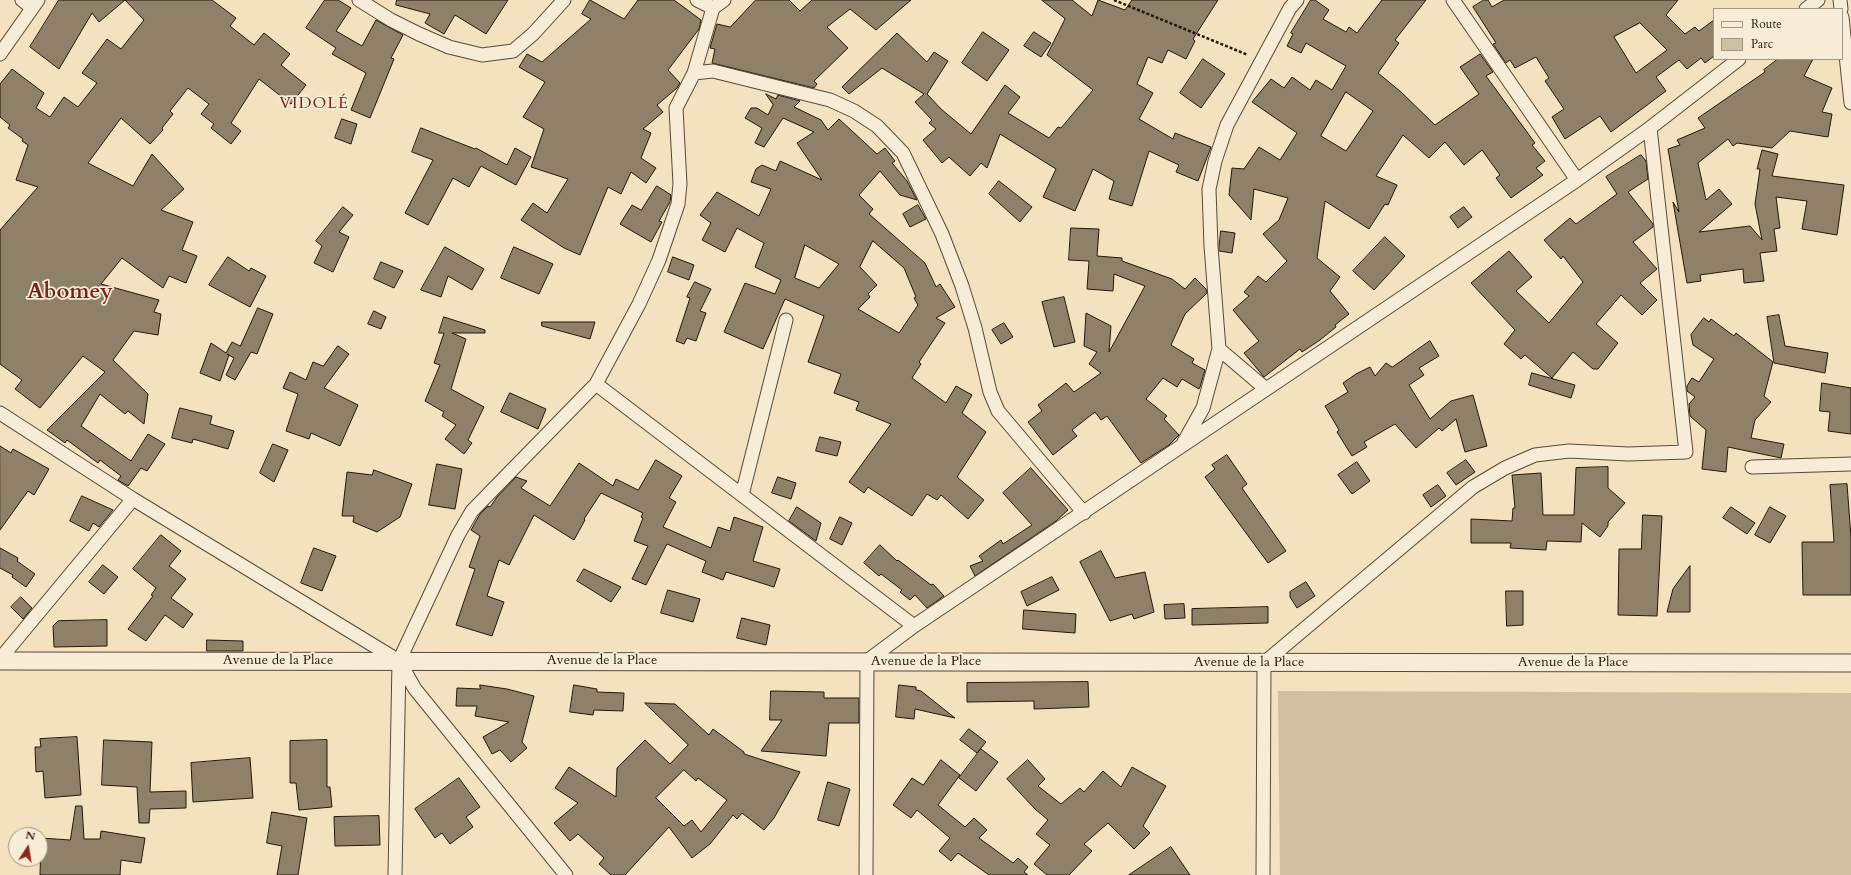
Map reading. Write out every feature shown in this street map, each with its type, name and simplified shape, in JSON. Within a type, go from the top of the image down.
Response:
[{"type":"street","points":[[0,54],[35,4],[22,0]]},
{"type":"street","points":[[359,0],[391,20],[419,34],[449,47],[482,55],[513,51],[533,34],[564,0]]},
{"type":"street","points":[[697,0],[713,8]]},
{"type":"street","points":[[395,875],[399,660],[458,535],[472,511],[596,384],[650,281],[678,204],[680,184],[676,108],[694,73],[713,8],[724,0]]},
{"type":"street","points":[[1182,445],[1203,408],[1219,349],[1211,246],[1209,189],[1215,161],[1227,125],[1290,8],[1297,0]]},
{"type":"street","points":[[1453,0],[1577,180]]},
{"type":"street","points":[[1807,8],[1818,0]]},
{"type":"street","points":[[1843,27],[1851,103]]},
{"type":"street","points":[[866,875],[867,661],[914,626],[1577,180],[1650,128],[1738,60]]},
{"type":"street","points":[[694,73],[713,71],[830,100],[854,111],[877,126],[903,153],[942,234],[962,286],[975,328],[990,392],[998,411],[1084,513]]},
{"type":"street","points":[[1263,875],[1264,663],[1473,487],[1505,468],[1535,455],[1569,451],[1628,454],[1686,452],[1650,128]]},
{"type":"street","points":[[742,495],[786,320]]},
{"type":"street","points":[[1219,349],[1266,389]]},
{"type":"street","points":[[596,384],[914,626]]},
{"type":"street","points":[[0,413],[133,499],[399,660],[415,689],[566,875]]},
{"type":"street","points":[[1752,467],[1851,464]]},
{"type":"street","points":[[0,660],[133,499]]},
{"type":"street","name":"Avenue de la Place","points":[[0,660],[1851,663]]},
{"type":"path","points":[[1114,0],[1261,61]]},
{"type":"green space","points":[[1278,691],[1851,693],[1851,875],[1280,875]]},
{"type":"building","points":[[59,0],[125,0],[99,22],[92,13],[59,69],[30,47]]},
{"type":"building","points":[[125,0],[212,0],[236,18],[230,26],[254,45],[264,33],[290,54],[281,65],[306,85],[291,104],[259,79],[231,123],[241,131],[231,144],[211,128],[214,124],[201,114],[209,104],[188,88],[170,111],[173,114],[162,128],[163,130],[150,144],[121,118],[88,163],[133,186],[152,154],[184,189],[161,210],[193,222],[182,250],[197,256],[186,283],[169,276],[163,288],[122,258],[101,284],[159,300],[154,312],[161,314],[158,335],[134,331],[113,360],[148,394],[144,424],[128,411],[125,414],[100,394],[81,426],[131,461],[148,434],[165,444],[147,471],[141,468],[128,486],[118,480],[121,476],[100,460],[98,463],[67,440],[65,443],[47,430],[105,372],[83,356],[40,408],[15,389],[22,380],[0,364],[0,230],[38,187],[16,180],[28,145],[22,141],[23,139],[8,128],[10,125],[0,117],[0,84],[12,69],[44,93],[36,108],[50,117],[64,97],[78,107],[97,83],[82,73],[107,39],[121,49],[144,20]]},
{"type":"building","points":[[325,0],[338,0],[351,8],[336,31],[362,46],[376,20],[403,35],[391,58],[394,59],[370,118],[351,110],[366,73],[332,54],[336,48],[306,28]]},
{"type":"building","points":[[397,0],[508,0],[486,34],[455,15],[444,34],[425,23],[430,14],[396,5]]},
{"type":"building","points":[[590,0],[624,19],[638,0],[674,0],[701,20],[699,29],[668,70],[680,83],[677,88],[657,105],[663,112],[643,129],[651,133],[641,158],[656,168],[646,183],[631,172],[621,194],[608,187],[580,255],[564,248],[521,220],[533,203],[547,213],[568,179],[531,167],[544,129],[523,117],[545,82],[519,67],[527,54],[542,62],[591,19],[582,14]]},
{"type":"building","points":[[756,0],[789,0],[800,11],[812,0],[911,0],[876,30],[850,9],[827,27],[848,48],[814,81],[817,84],[814,88],[712,63],[715,49],[710,48],[717,24],[730,27]]},
{"type":"building","points":[[1042,0],[1072,0],[1092,16],[1098,0],[1125,10],[1132,0],[1218,0],[1193,39],[1195,41],[1186,59],[1168,50],[1162,63],[1148,57],[1137,84],[1153,93],[1139,119],[1173,139],[1175,133],[1211,147],[1198,181],[1176,172],[1179,165],[1149,151],[1132,206],[1109,199],[1114,181],[1093,169],[1075,211],[1043,197],[1056,169],[1000,134],[987,168],[981,163],[970,176],[949,157],[942,163],[923,140],[936,129],[929,123],[932,120],[915,102],[924,94],[882,68],[849,94],[842,87],[897,33],[927,62],[934,52],[948,61],[927,94],[941,109],[971,134],[1005,85],[1020,97],[1008,113],[1049,138],[1058,127],[1061,128],[1093,90],[1047,55],[1065,19]]},
{"type":"building","points":[[1311,0],[1315,0],[1329,10],[1323,19],[1346,32],[1349,27],[1357,33],[1382,0],[1426,0],[1395,40],[1399,43],[1378,73],[1401,92],[1435,125],[1479,94],[1460,67],[1480,54],[1493,72],[1486,76],[1535,143],[1532,145],[1545,161],[1536,168],[1543,175],[1511,198],[1496,178],[1500,175],[1482,150],[1464,165],[1445,142],[1429,158],[1403,135],[1376,176],[1397,185],[1388,205],[1385,204],[1369,229],[1325,201],[1317,258],[1340,277],[1330,291],[1349,314],[1320,340],[1302,352],[1300,349],[1264,377],[1244,353],[1259,341],[1233,310],[1249,296],[1244,292],[1258,276],[1266,282],[1287,261],[1263,234],[1279,220],[1288,198],[1254,189],[1251,220],[1229,195],[1232,168],[1244,169],[1259,147],[1280,160],[1297,133],[1252,102],[1271,79],[1284,88],[1292,77],[1310,90],[1316,80],[1332,90],[1346,66],[1306,43],[1301,53],[1287,46],[1293,34],[1291,33]],"holes":[[[1346,92],[1373,111],[1346,151],[1321,136]]]},
{"type":"building","points":[[1484,0],[1488,0],[1492,7],[1504,0],[1678,0],[1666,15],[1685,34],[1695,27],[1699,31],[1713,21],[1713,57],[1705,63],[1701,58],[1687,69],[1679,60],[1656,77],[1666,91],[1611,132],[1600,116],[1565,139],[1552,117],[1564,109],[1545,81],[1549,78],[1536,57],[1515,68],[1510,60],[1506,63],[1493,44],[1496,43],[1473,7]],"holes":[[[1640,23],[1667,50],[1636,73],[1614,37]]]},
{"type":"building","points":[[983,32],[1009,50],[987,81],[962,63]]},
{"type":"building","points":[[1034,32],[1051,43],[1041,57],[1024,46]]},
{"type":"building","points":[[1203,59],[1225,74],[1201,108],[1180,93]]},
{"type":"building","points":[[1777,60],[1812,60],[1804,76],[1832,88],[1822,112],[1832,114],[1828,137],[1790,131],[1772,148],[1737,143],[1733,146],[1728,139],[1698,163],[1706,200],[1719,189],[1732,204],[1699,232],[1750,226],[1762,240],[1755,204],[1760,169],[1757,169],[1762,150],[1778,154],[1772,176],[1844,185],[1837,235],[1802,229],[1807,201],[1776,197],[1780,228],[1774,229],[1777,251],[1760,253],[1764,281],[1744,283],[1743,269],[1700,275],[1701,281],[1687,283],[1673,202],[1679,212],[1668,149],[1680,145],[1677,140],[1705,128],[1698,118],[1765,72],[1764,70]]},
{"type":"building","points":[[766,94],[776,99],[778,95],[800,101],[794,107],[821,120],[828,130],[839,119],[877,154],[885,148],[895,161],[892,163],[907,181],[917,200],[900,195],[880,171],[859,195],[873,209],[869,214],[925,263],[936,287],[940,284],[955,307],[936,318],[945,323],[919,362],[921,364],[912,378],[946,403],[956,386],[972,395],[962,413],[986,432],[957,477],[984,500],[968,519],[941,495],[937,500],[927,494],[912,516],[868,487],[864,493],[849,482],[891,424],[856,410],[859,402],[834,393],[841,374],[808,362],[824,316],[785,299],[763,349],[724,332],[745,283],[775,294],[781,280],[755,267],[764,243],[737,228],[725,252],[702,240],[711,223],[700,215],[717,192],[759,216],[771,189],[751,182],[756,169],[762,165],[776,171],[780,161],[822,180],[797,143],[814,132],[783,118],[764,147],[755,143],[762,128],[745,118],[751,108],[757,108],[768,115],[773,105]],"holes":[[[873,241],[904,268],[916,297],[914,298],[918,305],[899,333],[858,309],[870,297],[868,294],[877,285],[860,267]],[[805,245],[839,264],[819,288],[795,278]]]},
{"type":"building","points":[[342,119],[357,124],[351,144],[335,138]]},
{"type":"building","points":[[421,128],[475,149],[476,148],[507,165],[515,148],[531,157],[516,185],[481,166],[469,187],[453,178],[428,225],[405,213],[433,160],[412,152]]},
{"type":"building","points":[[1641,155],[1646,161],[1648,179],[1628,192],[1653,224],[1653,227],[1633,242],[1657,269],[1640,283],[1657,300],[1642,315],[1621,295],[1596,324],[1618,343],[1598,369],[1593,369],[1573,352],[1552,378],[1525,355],[1521,359],[1504,344],[1515,330],[1471,283],[1509,251],[1532,277],[1516,291],[1549,323],[1583,282],[1563,256],[1561,259],[1544,240],[1570,218],[1576,224],[1617,194],[1606,177]]},
{"type":"building","points":[[999,181],[1032,207],[1020,222],[989,194]]},
{"type":"building","points":[[657,186],[671,195],[670,202],[659,221],[662,222],[651,242],[620,224],[632,205],[641,210]]},
{"type":"building","points":[[918,205],[926,219],[910,227],[903,214]]},
{"type":"building","points":[[343,207],[353,215],[339,232],[349,237],[333,272],[314,263],[322,246],[316,241]]},
{"type":"building","points":[[1464,207],[1472,217],[1458,228],[1450,217]]},
{"type":"building","points":[[1071,228],[1099,229],[1097,256],[1122,258],[1122,261],[1172,279],[1185,289],[1195,278],[1206,289],[1207,293],[1185,314],[1171,345],[1194,359],[1192,363],[1205,370],[1200,387],[1199,389],[1182,379],[1177,387],[1163,378],[1146,399],[1167,416],[1164,419],[1179,435],[1169,445],[1141,463],[1107,416],[1101,420],[1095,412],[1072,430],[1077,436],[1053,455],[1028,422],[1042,411],[1038,405],[1066,383],[1074,392],[1101,373],[1089,364],[1097,352],[1084,346],[1086,313],[1111,326],[1109,352],[1145,286],[1114,274],[1113,291],[1087,289],[1089,261],[1069,260]]},
{"type":"building","points":[[1221,231],[1235,233],[1232,253],[1219,251]]},
{"type":"building","points":[[1385,237],[1405,256],[1374,290],[1353,271]]},
{"type":"building","points":[[445,247],[484,269],[472,290],[448,276],[441,297],[421,290]]},
{"type":"building","points":[[514,247],[553,264],[539,294],[501,278]]},
{"type":"building","points":[[228,257],[249,271],[251,268],[266,276],[250,307],[209,285]]},
{"type":"building","points":[[673,257],[694,265],[689,280],[668,272]]},
{"type":"building","points":[[381,262],[403,271],[394,288],[374,279]]},
{"type":"building","points":[[695,282],[711,289],[700,311],[706,313],[696,341],[687,338],[684,344],[676,341],[690,298],[687,297]]},
{"type":"building","points":[[1064,297],[1075,342],[1054,347],[1042,302]]},
{"type":"building","points":[[258,308],[273,314],[257,354],[251,352],[235,380],[226,375],[234,358],[229,355],[220,381],[200,373],[211,343],[226,353],[232,342],[240,346]]},
{"type":"building","points":[[374,311],[386,317],[381,329],[368,324]]},
{"type":"building","points":[[1779,315],[1785,346],[1828,353],[1825,373],[1774,363],[1767,317]]},
{"type":"building","points":[[444,317],[485,330],[485,333],[452,333],[466,339],[451,389],[484,407],[468,440],[472,443],[464,454],[445,439],[456,425],[442,416],[444,412],[425,401],[440,365],[434,363],[444,333],[439,333]]},
{"type":"building","points":[[1704,318],[1709,322],[1711,319],[1734,336],[1736,333],[1773,362],[1764,396],[1771,402],[1755,420],[1751,438],[1784,444],[1781,458],[1728,447],[1726,472],[1702,469],[1706,430],[1690,416],[1689,404],[1695,397],[1687,391],[1687,386],[1692,378],[1699,382],[1714,359],[1693,345],[1691,335]]},
{"type":"building","points":[[542,322],[595,322],[590,339],[542,326]]},
{"type":"building","points":[[1004,323],[1013,337],[1001,344],[992,330]]},
{"type":"building","points":[[1430,341],[1439,356],[1419,368],[1424,375],[1409,385],[1430,419],[1451,401],[1473,395],[1487,446],[1465,452],[1456,419],[1442,431],[1439,428],[1416,448],[1395,424],[1364,442],[1367,447],[1352,456],[1337,432],[1339,430],[1325,406],[1348,392],[1343,383],[1356,374],[1370,367],[1375,376],[1386,363],[1392,367]]},
{"type":"building","points":[[338,346],[349,354],[324,388],[358,405],[340,446],[311,433],[309,439],[286,431],[298,394],[283,388],[290,372],[306,380],[313,362],[323,366]]},
{"type":"building","points":[[1532,373],[1575,385],[1571,398],[1529,385]]},
{"type":"building","points":[[1822,383],[1851,388],[1851,434],[1828,431],[1830,412],[1820,411]]},
{"type":"building","points":[[510,393],[546,409],[538,429],[501,412]]},
{"type":"building","points":[[180,408],[212,416],[210,424],[234,431],[228,449],[193,439],[192,443],[172,438]]},
{"type":"building","points":[[820,437],[841,442],[837,456],[816,451]]},
{"type":"building","points":[[273,444],[288,450],[274,482],[260,473]]},
{"type":"building","points":[[0,446],[11,453],[13,449],[49,469],[34,495],[28,491],[0,530]]},
{"type":"building","points":[[1227,455],[1247,484],[1242,488],[1286,551],[1268,563],[1205,477],[1215,469],[1212,465]]},
{"type":"building","points":[[656,460],[682,476],[669,498],[676,502],[663,527],[711,548],[718,527],[730,531],[734,517],[763,527],[753,561],[780,569],[774,587],[726,572],[723,580],[702,572],[706,561],[667,544],[646,585],[632,579],[648,546],[634,541],[643,518],[641,517],[643,513],[601,493],[584,519],[585,520],[574,540],[534,515],[509,565],[499,560],[487,596],[504,602],[492,636],[456,625],[475,569],[469,567],[480,536],[471,530],[480,514],[488,506],[490,507],[497,497],[516,477],[527,481],[521,488],[550,506],[579,463],[613,486],[616,479],[638,490]]},
{"type":"building","points":[[1466,460],[1475,472],[1456,485],[1447,473]]},
{"type":"building","points":[[1357,462],[1370,481],[1352,494],[1338,475]]},
{"type":"building","points":[[437,464],[462,469],[455,509],[429,505]]},
{"type":"building","points":[[1608,467],[1608,488],[1625,503],[1608,522],[1608,526],[1600,537],[1582,523],[1581,542],[1547,541],[1546,550],[1510,548],[1511,543],[1471,543],[1471,519],[1512,521],[1513,508],[1515,508],[1512,475],[1541,473],[1543,515],[1574,515],[1576,468]]},
{"type":"building","points":[[1031,468],[1068,510],[1056,521],[975,576],[970,566],[983,561],[979,556],[1001,540],[1003,544],[1032,525],[1003,493]]},
{"type":"building","points":[[374,470],[412,484],[400,517],[377,532],[353,522],[354,516],[342,516],[347,472],[372,475]]},
{"type":"building","points":[[778,477],[796,483],[791,499],[772,493]]},
{"type":"building","points":[[1847,484],[1851,537],[1851,595],[1803,595],[1802,542],[1834,542],[1830,485]]},
{"type":"building","points":[[1438,485],[1446,496],[1431,507],[1423,495]]},
{"type":"building","points":[[82,496],[113,510],[99,527],[93,523],[89,531],[70,521]]},
{"type":"building","points":[[797,507],[821,523],[816,541],[789,521]]},
{"type":"building","points":[[1731,507],[1755,523],[1747,534],[1723,518]]},
{"type":"building","points":[[1770,507],[1786,516],[1770,543],[1755,535]]},
{"type":"building","points":[[1643,515],[1662,516],[1657,616],[1618,615],[1619,549],[1641,549]]},
{"type":"building","points":[[840,517],[852,523],[842,545],[830,539]]},
{"type":"building","points":[[161,535],[181,551],[169,566],[186,579],[171,598],[193,614],[183,628],[165,615],[146,641],[128,629],[153,596],[151,595],[156,588],[133,569]]},
{"type":"building","points":[[880,545],[897,561],[898,560],[931,585],[933,584],[944,596],[927,608],[915,595],[910,600],[900,592],[902,590],[881,574],[879,576],[864,563]]},
{"type":"building","points":[[0,548],[18,558],[17,561],[35,574],[26,587],[12,577],[13,575],[0,568]]},
{"type":"building","points":[[314,548],[336,556],[322,591],[301,583]]},
{"type":"building","points":[[1101,551],[1115,578],[1145,572],[1154,612],[1134,619],[1132,614],[1110,621],[1080,562]]},
{"type":"building","points":[[103,565],[118,577],[104,594],[89,582]]},
{"type":"building","points":[[1690,566],[1690,612],[1667,612],[1673,589]]},
{"type":"building","points":[[584,569],[621,587],[611,602],[577,581]]},
{"type":"building","points":[[1052,577],[1059,590],[1027,606],[1021,592]]},
{"type":"building","points":[[1306,582],[1315,596],[1297,608],[1290,597],[1290,592]]},
{"type":"building","points":[[668,590],[700,599],[693,622],[661,613]]},
{"type":"building","points":[[1506,591],[1523,591],[1523,625],[1507,626]]},
{"type":"building","points":[[21,597],[32,608],[23,619],[11,607]]},
{"type":"building","points":[[1184,604],[1185,618],[1165,619],[1164,605]]},
{"type":"building","points":[[1268,607],[1268,623],[1192,625],[1192,609]]},
{"type":"building","points":[[1024,610],[1076,614],[1075,633],[1023,629]]},
{"type":"building","points":[[742,618],[770,625],[766,645],[737,638]]},
{"type":"building","points":[[107,620],[107,646],[54,647],[53,626],[58,621]]},
{"type":"building","points":[[207,640],[243,641],[243,651],[207,651]]},
{"type":"building","points":[[1088,682],[1089,707],[1034,709],[1034,701],[967,702],[967,683]]},
{"type":"building","points":[[480,685],[507,689],[534,696],[522,742],[527,748],[511,762],[500,750],[492,754],[483,737],[509,722],[475,716],[477,706],[456,706],[457,688],[480,689]]},
{"type":"building","points":[[574,685],[597,689],[597,692],[624,693],[623,711],[594,710],[593,715],[570,712]]},
{"type":"building","points":[[899,685],[916,687],[916,690],[921,691],[955,718],[915,709],[914,719],[896,717]]},
{"type":"building","points":[[771,691],[824,692],[824,698],[859,698],[859,723],[829,723],[826,756],[761,751],[782,720],[770,720]]},
{"type":"building","points":[[645,703],[675,704],[709,735],[713,729],[744,752],[744,754],[800,772],[774,818],[764,830],[742,813],[737,819],[733,815],[710,844],[692,858],[669,827],[625,875],[611,875],[599,864],[604,858],[578,834],[570,841],[554,823],[578,803],[555,788],[569,767],[616,797],[617,768],[645,740],[670,764],[688,745]],"holes":[[[684,770],[696,781],[698,778],[727,800],[701,832],[692,820],[684,826],[656,798]]]},
{"type":"building","points":[[969,729],[986,742],[977,753],[960,740]]},
{"type":"building","points":[[77,737],[81,795],[45,798],[43,771],[36,772],[35,747],[41,747],[40,739]]},
{"type":"building","points":[[104,740],[152,742],[150,792],[186,791],[186,808],[150,809],[149,823],[139,823],[137,787],[102,785]]},
{"type":"building","points":[[327,740],[327,787],[330,787],[332,807],[299,810],[296,783],[290,783],[290,741]]},
{"type":"building","points":[[981,749],[998,762],[976,791],[959,778]]},
{"type":"building","points":[[250,758],[253,798],[193,802],[191,763]]},
{"type":"building","points":[[941,760],[960,775],[938,805],[965,827],[974,818],[987,830],[979,838],[1013,863],[1018,858],[1028,867],[1024,872],[1028,875],[989,875],[958,853],[951,861],[939,851],[950,838],[917,810],[911,818],[893,805],[912,778],[923,785]]},
{"type":"building","points":[[1028,760],[1045,779],[1038,786],[1061,804],[1080,788],[1084,792],[1103,771],[1121,787],[1132,767],[1166,786],[1143,826],[1150,833],[1134,849],[1108,823],[1084,844],[1092,851],[1069,875],[1047,875],[1034,864],[1050,845],[1036,834],[1048,820],[1035,809],[1007,779]]},
{"type":"building","points":[[459,778],[480,807],[466,817],[473,827],[450,844],[442,833],[435,838],[415,809]]},
{"type":"building","points":[[828,782],[850,789],[839,826],[818,820]]},
{"type":"building","points":[[76,806],[82,806],[84,839],[100,839],[101,831],[145,838],[141,863],[121,860],[120,875],[40,875],[40,867],[48,867],[48,838],[70,840]]},
{"type":"building","points":[[272,812],[307,818],[298,875],[277,875],[282,846],[267,843]]},
{"type":"building","points":[[379,816],[380,845],[335,846],[334,817]]},
{"type":"building","points":[[1171,847],[1190,875],[1129,875]]},
{"type":"district","name":"VIDOLÉ","points":[[314,104]]},
{"type":"district","name":"Abomey","points":[[70,293]]}]
